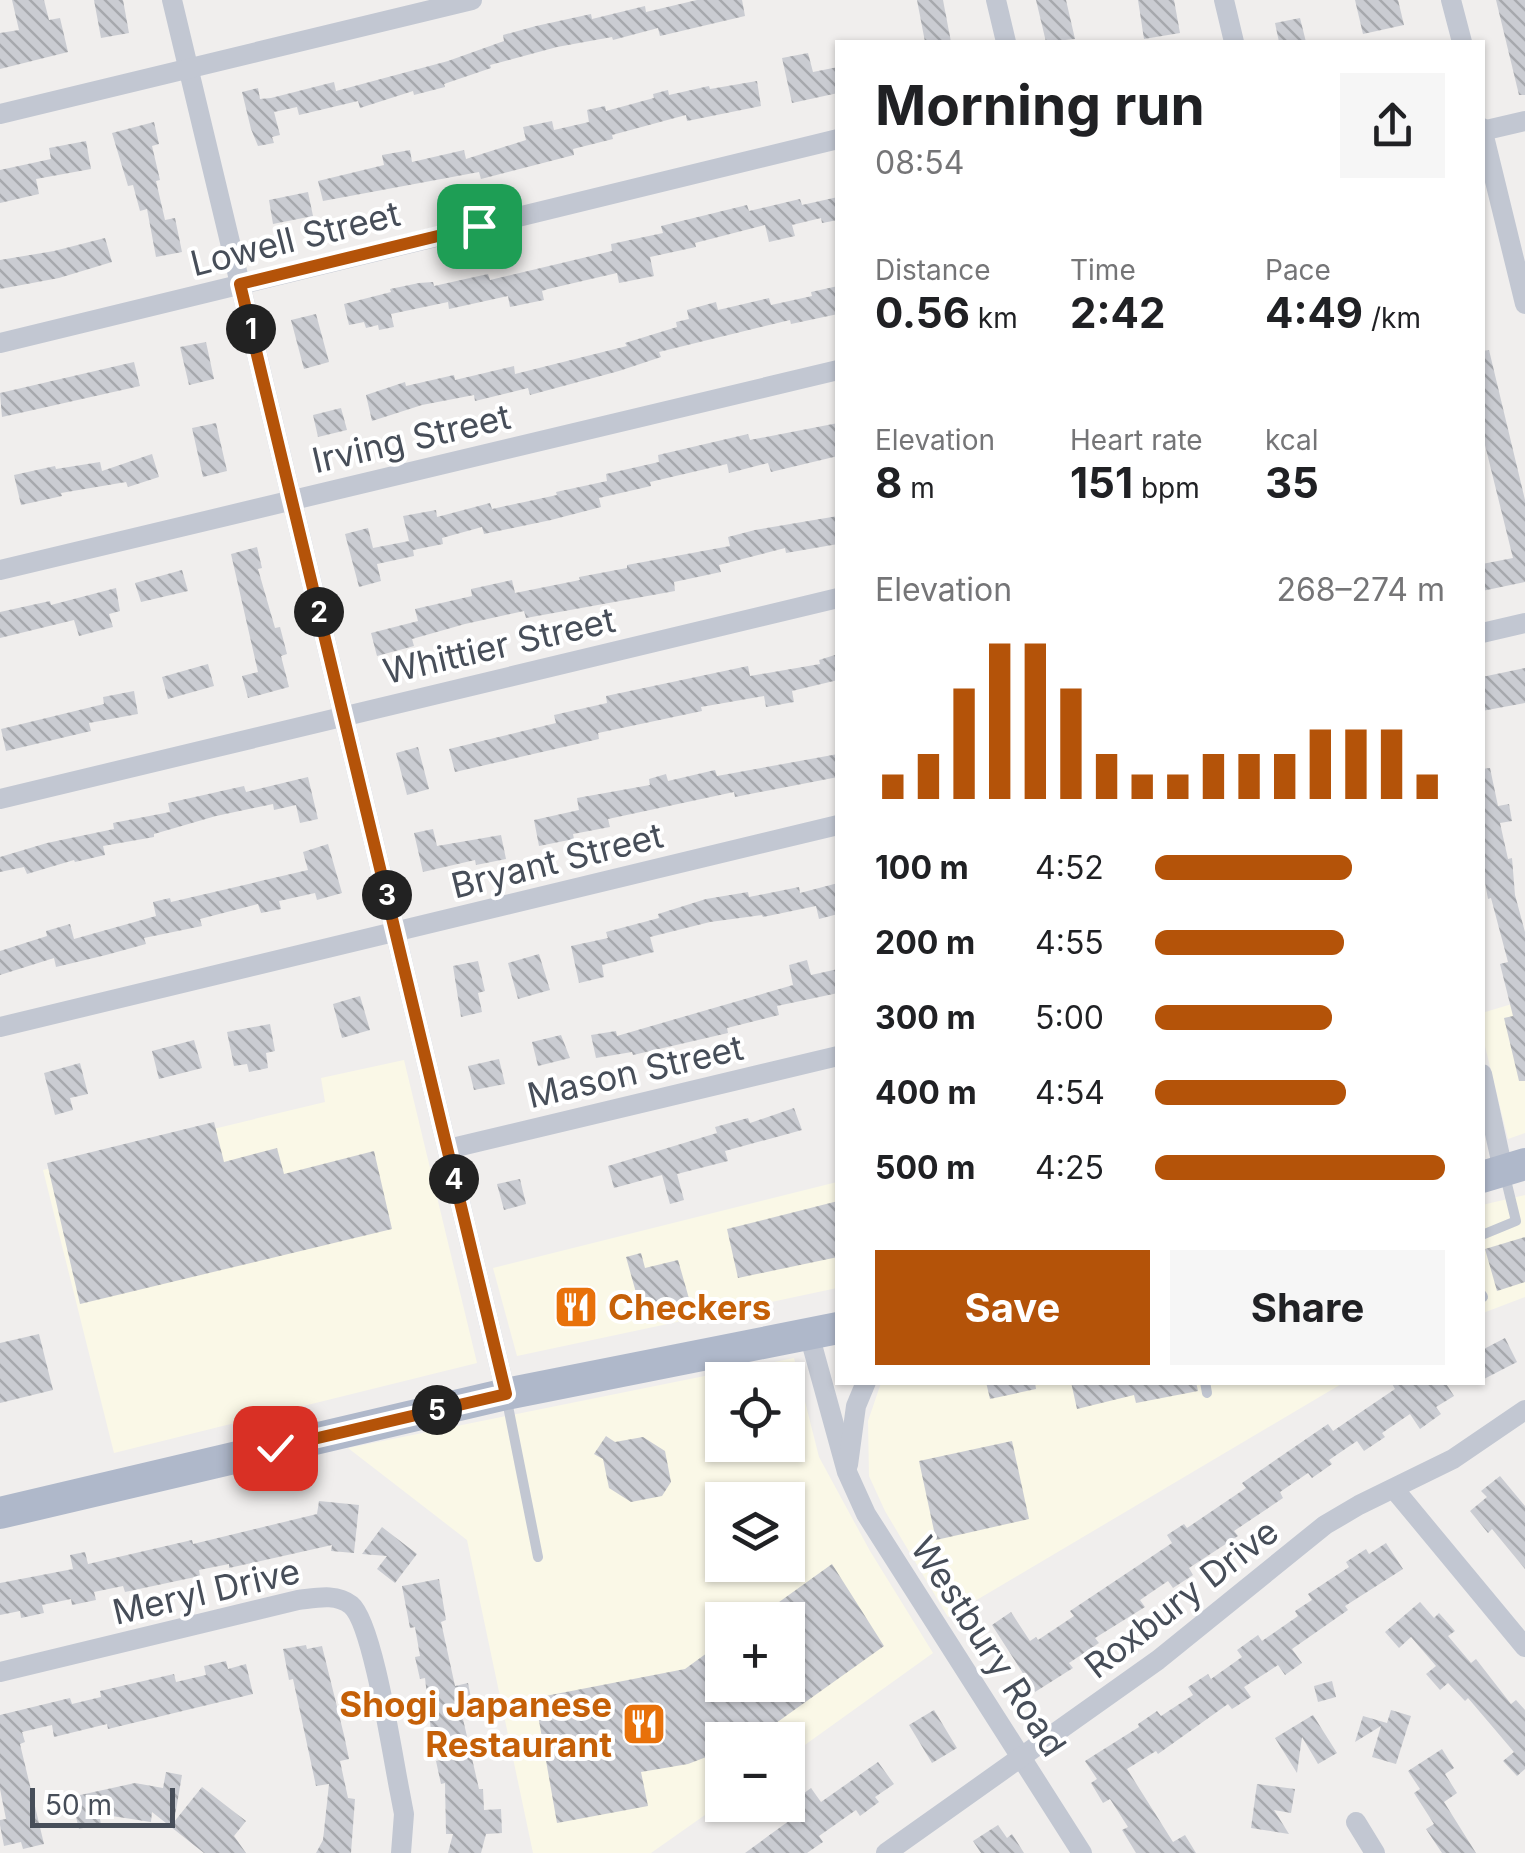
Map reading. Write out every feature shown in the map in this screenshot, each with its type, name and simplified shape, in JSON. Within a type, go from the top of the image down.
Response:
[{"type":"main road","points":[[0,1513],[506,1394],[823,1331]]},
{"type":"street","points":[[172,0],[506,1394]]},
{"type":"street","points":[[0,114],[472,0]]},
{"type":"street","points":[[996,0],[1006,40]]},
{"type":"street","points":[[1224,0],[1234,40]]},
{"type":"street","points":[[1452,0],[1462,40]]},
{"type":"street","points":[[1485,130],[1525,121]]},
{"type":"street","points":[[1485,138],[1525,304]]},
{"type":"street","name":"Lowell Street","points":[[0,342],[835,140]]},
{"type":"street","name":"Irving Street","points":[[0,570],[835,371]]},
{"type":"street","name":"Whittier Street","points":[[0,799],[835,599]]},
{"type":"street","points":[[1485,632],[1525,623]]},
{"type":"street","name":"Bryant Street","points":[[0,1026],[835,826]]},
{"type":"street","name":"Mason Street","points":[[448,1149],[835,1057]]},
{"type":"street","points":[[1485,1087],[1504,1170]]},
{"type":"street","name":"Westbury Road","points":[[823,1331],[847,1472],[866,1514],[1082,1853]]},
{"type":"street","points":[[847,1472],[856,1406],[865,1385]]},
{"type":"street","name":"Roxbury Drive","points":[[886,1853],[1158,1660],[1325,1525],[1452,1459],[1525,1410]]},
{"type":"street","points":[[1394,1489],[1525,1647]]},
{"type":"street","name":"Meryl Drive","points":[[0,1672],[298,1600],[332,1597],[352,1606],[366,1631],[400,1793],[404,1814],[401,1853]]},
{"type":"street","points":[[1356,1822],[1375,1853]]},
{"type":"lane","points":[[1485,1234],[1516,1222],[1504,1170]]},
{"type":"lane","points":[[506,1394],[538,1557]]},
{"type":"shaded area","points":[[1525,1000],[1525,1133],[1508,1139],[1485,1046],[1485,1012]]},
{"type":"shaded area","points":[[404,1060],[477,1363],[114,1453],[43,1170],[325,1102],[321,1078]]},
{"type":"shaded area","points":[[835,1182],[835,1288],[517,1356],[493,1268]]},
{"type":"shaded area","points":[[1525,1195],[1525,1297],[1485,1312],[1485,1204]]},
{"type":"shaded area","points":[[705,1376],[705,1462],[805,1462],[805,1402],[819,1457],[870,1551],[933,1653],[805,1745],[805,1722],[705,1722],[705,1815],[651,1853],[533,1853],[467,1540],[348,1448]]},
{"type":"shaded area","points":[[880,1385],[1340,1385],[948,1617],[885,1511],[869,1476],[868,1421]]},
{"type":"building","points":[[12,0],[44,0],[49,20],[60,18],[68,52],[0,69],[0,33],[19,30]]},
{"type":"building","points":[[94,0],[123,0],[129,33],[101,38]]},
{"type":"building","points":[[697,0],[742,0],[745,16],[660,36],[658,28],[613,40],[612,37],[557,47],[490,65],[491,68],[444,84],[445,87],[414,95],[413,91],[360,108],[358,101],[299,115],[297,107],[274,112],[280,135],[272,137],[274,143],[258,146],[251,129],[242,92],[258,88],[260,99],[271,98],[334,82],[336,91],[448,61],[504,41],[503,35],[536,26],[591,14],[592,19],[645,6],[646,12]]},
{"type":"building","points":[[917,0],[943,0],[951,40],[925,40]]},
{"type":"building","points":[[1036,0],[1066,0],[1075,39],[1046,40]]},
{"type":"building","points":[[1138,0],[1174,0],[1180,33],[1144,39]]},
{"type":"building","points":[[1355,0],[1398,0],[1404,25],[1363,34]]},
{"type":"building","points":[[1496,0],[1525,0],[1525,95],[1519,95]]},
{"type":"building","points":[[1300,18],[1306,40],[1279,40],[1275,23]]},
{"type":"building","points":[[808,53],[813,72],[835,68],[835,94],[792,103],[782,58]]},
{"type":"building","points":[[757,81],[761,106],[687,121],[686,115],[612,135],[613,139],[573,149],[574,155],[481,179],[479,172],[323,201],[318,181],[384,165],[382,155],[410,150],[412,162],[464,150],[466,159],[526,140],[523,127],[552,121],[554,130],[589,122],[587,110],[605,106],[606,111],[654,98],[653,94],[668,90],[669,95]]},
{"type":"building","points":[[154,122],[159,144],[152,146],[160,180],[156,181],[165,220],[175,218],[182,252],[156,257],[147,209],[140,211],[133,185],[128,186],[112,133]]},
{"type":"building","points":[[86,141],[91,169],[36,179],[39,194],[0,203],[0,170],[51,159],[49,148]]},
{"type":"building","points":[[308,192],[313,216],[273,224],[269,200]]},
{"type":"building","points":[[835,198],[835,221],[822,223],[821,218],[792,225],[795,236],[769,242],[765,225],[695,243],[696,247],[650,257],[654,276],[619,283],[617,273],[542,291],[544,300],[510,307],[508,296],[449,309],[448,302],[391,314],[394,327],[366,328],[364,322],[349,325],[344,304],[391,292],[390,289],[433,282],[434,286],[488,274],[490,280],[612,251],[611,244],[663,233],[661,226],[747,205],[749,211],[800,199],[802,205]]},
{"type":"building","points":[[105,238],[112,262],[59,278],[0,289],[0,260]]},
{"type":"building","points":[[835,287],[835,315],[791,324],[790,320],[659,352],[661,357],[530,395],[528,388],[475,401],[474,395],[422,405],[372,421],[366,395],[405,382],[406,386],[454,375],[455,380],[514,366],[515,374],[627,346],[625,343],[677,327],[676,322],[689,319],[687,310],[716,302],[718,310],[769,298],[771,305],[812,296],[811,292]]},
{"type":"building","points":[[316,314],[329,362],[304,369],[291,320]]},
{"type":"building","points":[[206,342],[214,379],[189,385],[180,347]]},
{"type":"building","points":[[1489,350],[1525,500],[1525,582],[1485,590],[1485,563],[1513,558],[1485,445],[1485,351]]},
{"type":"building","points":[[134,362],[140,386],[2,417],[0,393]]},
{"type":"building","points":[[341,408],[347,430],[318,437],[313,415]]},
{"type":"building","points":[[216,423],[227,471],[203,477],[192,428]]},
{"type":"building","points":[[835,424],[835,457],[771,472],[768,463],[729,473],[727,464],[599,498],[601,507],[551,520],[484,534],[482,527],[442,538],[443,544],[413,550],[414,556],[377,564],[381,581],[359,587],[345,534],[368,528],[373,548],[409,541],[403,516],[436,510],[437,517],[490,503],[492,509],[557,495],[556,492],[607,481],[606,474],[659,462],[658,455],[748,434],[750,440]]},
{"type":"building","points":[[152,454],[159,477],[128,487],[126,482],[61,493],[62,496],[21,505],[14,475],[100,462],[102,471]]},
{"type":"building","points":[[835,517],[835,545],[786,553],[785,548],[719,565],[721,572],[674,582],[675,591],[526,618],[524,611],[465,624],[412,639],[414,646],[377,656],[371,633],[418,621],[415,609],[472,596],[471,589],[512,580],[515,593],[580,580],[579,577],[627,565],[730,546],[728,537]]},
{"type":"building","points":[[257,547],[262,568],[258,569],[287,654],[281,656],[289,687],[248,698],[242,676],[258,672],[231,554]]},
{"type":"building","points":[[182,570],[188,591],[141,602],[135,583]]},
{"type":"building","points":[[116,588],[120,611],[109,614],[113,627],[79,636],[74,620],[0,638],[0,612],[50,601],[51,605]]},
{"type":"building","points":[[835,655],[835,681],[792,691],[794,702],[766,707],[764,696],[701,707],[702,711],[598,733],[599,739],[455,772],[449,749],[556,723],[554,715],[607,703],[606,696],[748,666],[750,676],[820,664],[819,660]]},
{"type":"building","points":[[208,664],[214,686],[168,699],[162,677]]},
{"type":"building","points":[[1525,668],[1525,703],[1485,710],[1485,676]]},
{"type":"building","points":[[134,691],[138,714],[89,723],[91,731],[6,751],[1,729],[104,704],[103,697]]},
{"type":"building","points":[[418,747],[429,789],[407,795],[396,753]]},
{"type":"building","points":[[835,755],[835,778],[735,797],[734,792],[608,819],[610,827],[539,846],[534,820],[579,810],[577,798],[650,785],[649,779],[666,774],[668,781],[715,770],[717,776]]},
{"type":"building","points":[[1490,768],[1498,806],[1509,804],[1512,821],[1500,823],[1508,859],[1512,858],[1515,895],[1525,932],[1525,1081],[1519,1081],[1504,1018],[1513,1016],[1500,964],[1508,962],[1485,882],[1485,769]]},
{"type":"building","points":[[308,777],[318,819],[300,823],[296,805],[274,810],[273,804],[216,816],[154,837],[103,846],[105,855],[27,874],[24,867],[0,872],[0,857],[114,829],[113,823],[170,812],[168,803],[244,786],[246,792]]},
{"type":"building","points":[[433,829],[437,846],[501,835],[506,859],[476,865],[475,860],[423,872],[414,833]]},
{"type":"building","points":[[328,844],[342,893],[317,900],[315,893],[279,901],[281,909],[261,913],[258,904],[200,919],[202,926],[144,938],[146,944],[56,967],[54,958],[0,975],[0,951],[47,936],[46,931],[70,924],[74,939],[156,916],[153,902],[170,898],[171,902],[308,870],[303,852]]},
{"type":"building","points":[[835,884],[835,915],[819,919],[816,906],[710,922],[650,937],[654,952],[602,965],[604,977],[579,983],[571,946],[608,938],[606,932],[659,918],[658,914],[706,899],[748,892],[749,897],[799,887],[800,893]]},
{"type":"building","points":[[539,954],[550,990],[518,999],[508,963]]},
{"type":"building","points":[[807,960],[811,975],[835,970],[835,994],[777,1006],[779,1015],[727,1028],[728,1033],[633,1055],[632,1052],[596,1058],[591,1035],[616,1031],[617,1036],[793,985],[789,965]]},
{"type":"building","points":[[478,961],[485,991],[478,993],[482,1012],[461,1017],[453,966]]},
{"type":"building","points":[[360,996],[370,1030],[342,1038],[333,1004]]},
{"type":"building","points":[[270,1024],[275,1051],[266,1053],[268,1068],[249,1072],[247,1064],[234,1066],[227,1032]]},
{"type":"building","points":[[561,1035],[570,1058],[538,1066],[532,1042]]},
{"type":"building","points":[[194,1040],[202,1068],[159,1079],[152,1051]]},
{"type":"building","points":[[499,1059],[505,1084],[474,1090],[468,1066]]},
{"type":"building","points":[[80,1063],[88,1094],[70,1098],[73,1110],[55,1115],[44,1073]]},
{"type":"building","points":[[794,1108],[802,1130],[725,1151],[728,1161],[677,1174],[684,1200],[670,1204],[662,1175],[614,1188],[608,1166],[717,1133],[715,1127],[748,1118],[750,1123]]},
{"type":"building","points":[[214,1122],[224,1162],[277,1148],[284,1174],[374,1151],[392,1229],[80,1304],[47,1163]]},
{"type":"building","points":[[520,1179],[526,1204],[504,1210],[497,1184]]},
{"type":"building","points":[[835,1202],[835,1258],[738,1278],[727,1229]]},
{"type":"building","points":[[1525,1237],[1525,1282],[1497,1291],[1485,1249]]},
{"type":"building","points":[[641,1253],[645,1268],[678,1260],[690,1302],[642,1314],[626,1257]]},
{"type":"building","points":[[39,1334],[53,1390],[0,1403],[0,1343]]},
{"type":"building","points":[[1505,1338],[1517,1362],[1485,1378],[1485,1348]]},
{"type":"building","points":[[987,1385],[1035,1385],[1036,1389],[990,1399]]},
{"type":"building","points":[[1072,1385],[1197,1385],[1198,1391],[1136,1403],[1134,1395],[1077,1409]]},
{"type":"building","points":[[1393,1385],[1447,1385],[1454,1396],[1436,1407],[1441,1414],[1420,1429],[1410,1414],[1364,1451],[1357,1441],[1329,1460],[1332,1464],[1312,1478],[1308,1473],[1280,1492],[1283,1498],[1234,1531],[1238,1536],[1189,1568],[1193,1575],[1173,1588],[1168,1581],[1140,1600],[1145,1607],[1095,1638],[1099,1643],[1069,1663],[1073,1668],[1035,1692],[992,1625],[1011,1612],[1030,1641],[1036,1637],[1038,1640],[1074,1616],[1070,1611],[1172,1543],[1167,1535],[1184,1524],[1187,1528],[1246,1488],[1242,1483],[1328,1424],[1333,1431],[1395,1389]]},
{"type":"building","points":[[606,1436],[615,1442],[643,1437],[665,1451],[671,1482],[662,1496],[631,1502],[609,1488],[603,1459],[594,1454]]},
{"type":"building","points":[[1012,1441],[1029,1519],[936,1540],[919,1461]]},
{"type":"building","points":[[1500,1476],[1525,1506],[1525,1569],[1492,1529],[1488,1533],[1470,1511],[1487,1497],[1481,1491]]},
{"type":"building","points":[[319,1501],[359,1505],[354,1553],[331,1551],[332,1545],[229,1568],[229,1564],[199,1570],[200,1576],[125,1592],[123,1586],[94,1592],[96,1600],[72,1605],[71,1599],[42,1605],[44,1613],[21,1618],[20,1611],[0,1615],[0,1583],[73,1569],[70,1555],[85,1552],[88,1564],[192,1540],[193,1544],[317,1514]]},
{"type":"building","points":[[382,1527],[417,1554],[395,1583],[377,1569],[387,1556],[362,1554]]},
{"type":"building","points":[[1386,1543],[1403,1569],[1345,1606],[1348,1610],[1292,1649],[1302,1663],[1285,1675],[1278,1665],[1244,1687],[1251,1697],[1232,1709],[1228,1704],[1158,1754],[1156,1751],[1127,1769],[1173,1842],[1185,1835],[1196,1853],[1136,1853],[1122,1830],[1128,1827],[1110,1799],[1103,1803],[1091,1783],[1097,1779],[1085,1761],[1157,1711],[1161,1716],[1193,1695],[1188,1687],[1208,1674],[1211,1679],[1242,1657],[1237,1650],[1258,1635],[1262,1641],[1298,1616],[1295,1611],[1312,1600],[1308,1594],[1349,1567],[1346,1562],[1366,1549],[1369,1554]]},
{"type":"building","points":[[832,1564],[884,1646],[777,1722],[705,1722],[705,1758],[641,1772],[648,1806],[557,1823],[535,1698],[685,1669],[705,1654],[705,1702],[805,1702],[805,1602],[779,1602]]},
{"type":"building","points":[[439,1579],[446,1620],[441,1622],[455,1686],[468,1683],[472,1703],[460,1706],[479,1789],[483,1789],[484,1810],[501,1809],[502,1833],[486,1834],[481,1853],[448,1853],[453,1834],[446,1834],[445,1783],[441,1784],[436,1761],[445,1759],[439,1730],[431,1731],[425,1678],[420,1679],[415,1657],[420,1656],[415,1627],[410,1628],[402,1586]]},
{"type":"building","points":[[1420,1602],[1434,1618],[1439,1613],[1455,1631],[1448,1636],[1471,1663],[1476,1659],[1511,1704],[1516,1700],[1525,1710],[1525,1769],[1517,1776],[1503,1761],[1514,1752],[1468,1698],[1465,1701],[1448,1683],[1440,1690],[1426,1674],[1436,1666],[1411,1637],[1399,1648],[1385,1632]]},
{"type":"building","points":[[306,1645],[307,1649],[322,1646],[344,1735],[349,1759],[340,1761],[348,1798],[355,1799],[351,1853],[316,1853],[323,1840],[329,1784],[316,1786],[283,1649]]},
{"type":"building","points":[[226,1661],[228,1669],[246,1664],[253,1694],[108,1729],[107,1724],[54,1737],[52,1725],[22,1732],[25,1742],[20,1744],[44,1844],[23,1849],[21,1842],[4,1846],[0,1825],[0,1820],[6,1819],[0,1789],[0,1715],[70,1698],[72,1704],[101,1697],[100,1691],[174,1674],[176,1682],[206,1675],[204,1666]]},
{"type":"building","points":[[1332,1681],[1336,1697],[1318,1702],[1314,1686]]},
{"type":"building","points":[[934,1710],[957,1748],[932,1763],[909,1725]]},
{"type":"building","points":[[1391,1710],[1411,1716],[1396,1764],[1372,1757],[1381,1726],[1355,1742],[1363,1716],[1387,1723]]},
{"type":"building","points":[[1313,1715],[1337,1753],[1318,1764],[1302,1737],[1297,1773],[1275,1738]]},
{"type":"building","points":[[1442,1749],[1454,1768],[1445,1774],[1457,1793],[1444,1802],[1476,1853],[1442,1853],[1426,1829],[1434,1824],[1414,1793],[1420,1789],[1408,1771]]},
{"type":"building","points":[[878,1762],[894,1784],[875,1797],[879,1802],[860,1816],[856,1810],[819,1836],[823,1842],[807,1853],[745,1853],[788,1822],[805,1822],[805,1792],[811,1788],[821,1802]]},
{"type":"building","points":[[166,1772],[182,1775],[174,1822],[202,1787],[246,1821],[234,1836],[246,1853],[204,1853],[152,1812],[151,1822],[99,1814],[101,1824],[79,1829],[71,1797],[135,1783],[163,1788]]},
{"type":"building","points":[[1257,1784],[1295,1789],[1291,1813],[1274,1810],[1289,1834],[1251,1828]]},
{"type":"building","points":[[998,1825],[1007,1838],[1012,1834],[1024,1853],[981,1853],[973,1841]]},
{"type":"place","name":"Checkers","points":[[576,1307]]},
{"type":"place","name":"Shogi Japanese Restaurant","points":[[644,1724]]},
{"type":"route","points":[[275,1448],[506,1394],[240,284],[479,226]]}]
